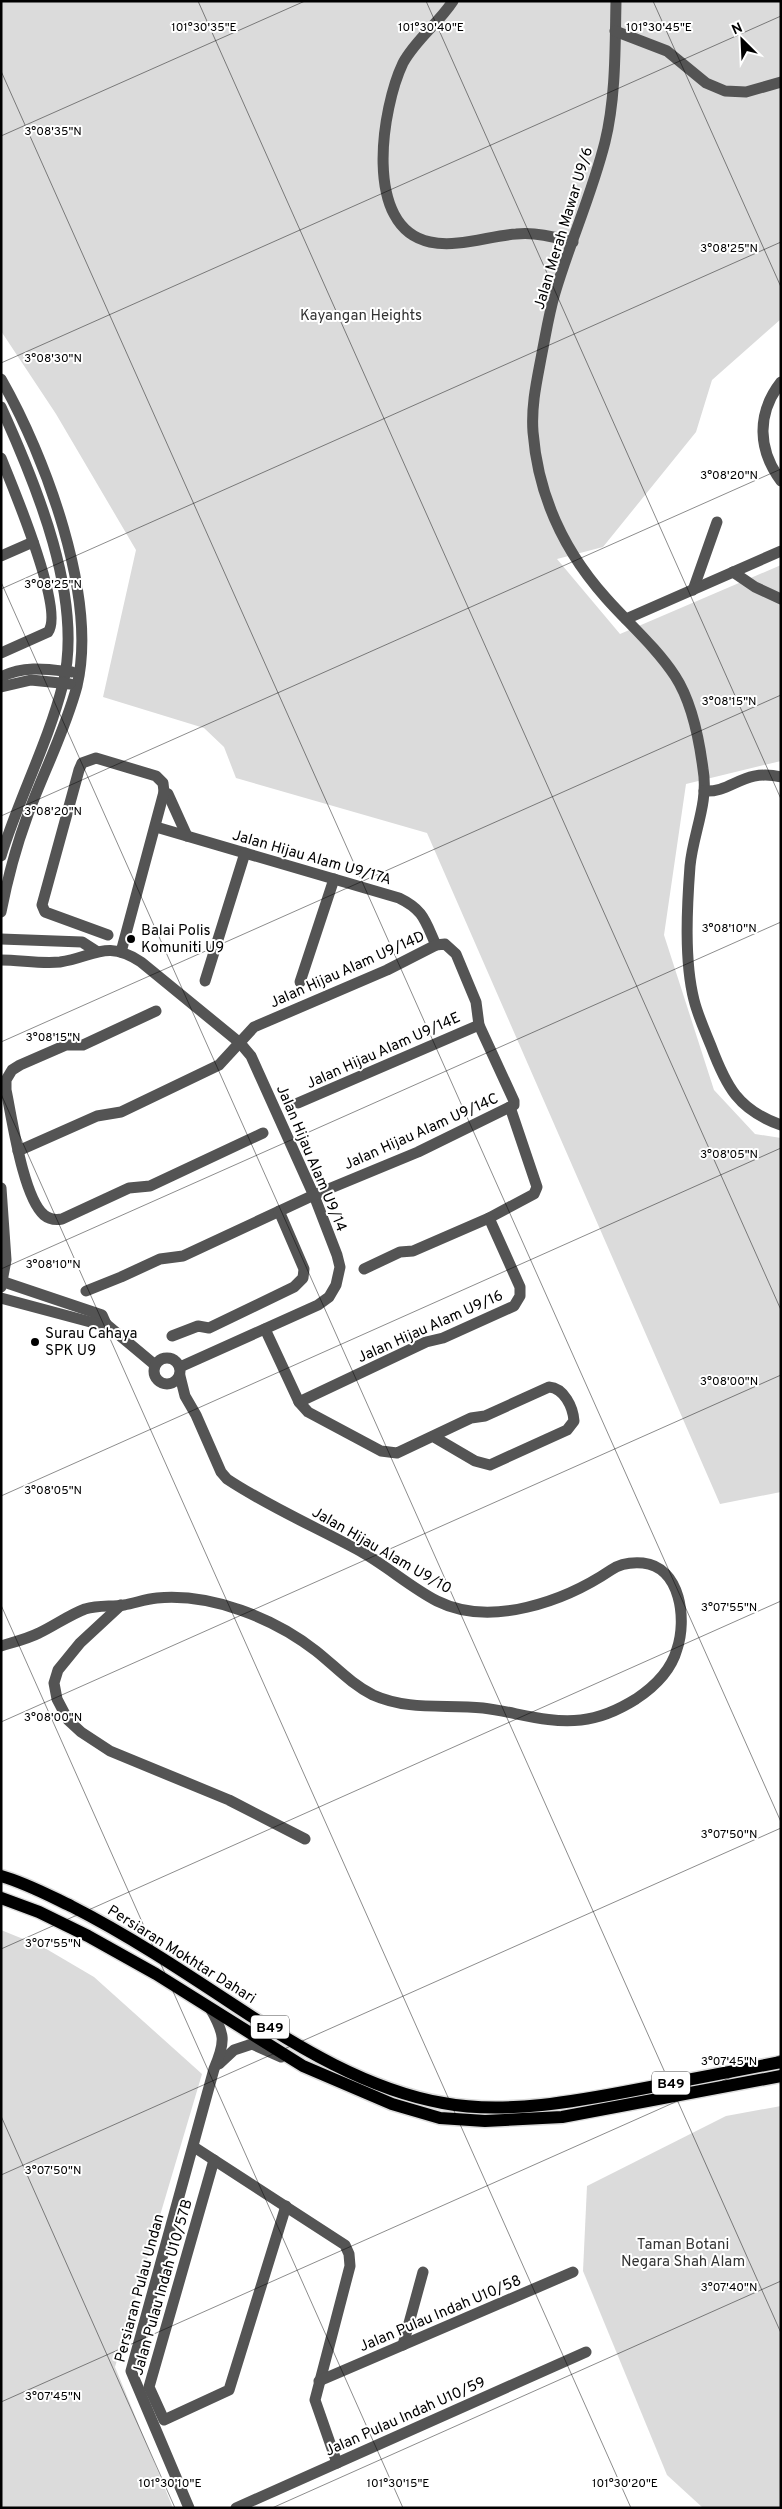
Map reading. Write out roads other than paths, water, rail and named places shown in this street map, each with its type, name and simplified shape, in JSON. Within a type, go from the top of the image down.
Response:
[{"type":"main road","name":"Persiaran Mokhtar Dahari","points":[[1,1876],[46,1894],[96,1918],[253,2017],[342,2068],[398,2091],[443,2104],[490,2106],[561,2104],[781,2062]]},
{"type":"main road","name":"Persiaran Mokhtar Dahari","points":[[1,1898],[39,1912],[131,1960],[303,2066],[392,2104],[440,2118],[485,2121],[562,2117],[781,2076]]},
{"type":"main road","points":[[1,1905],[39,1912]]},
{"type":"street","points":[[453,1],[414,45],[402,66],[395,89],[384,132],[382,161],[383,180],[392,210],[407,230],[420,239],[430,242],[460,242],[525,234],[573,242]]},
{"type":"street","name":"Jalan Merah Mawar U9/6","points":[[616,1],[613,81],[606,138],[591,194],[554,295],[533,398],[533,433],[544,495],[555,523],[584,569],[604,596],[676,677],[684,695],[698,736],[705,777],[703,808],[691,862],[687,935],[693,998],[723,1078],[734,1095],[763,1118],[781,1124]]},
{"type":"street","points":[[615,31],[666,51],[706,83],[725,91],[746,92],[781,82]]},
{"type":"street","points":[[1,379],[41,462],[69,553],[81,612],[82,655],[77,685],[64,727],[27,818],[1,912]]},
{"type":"street","points":[[781,382],[767,408],[763,443],[766,456],[781,481]]},
{"type":"street","points":[[1,407],[28,467],[63,585],[67,621],[67,654],[63,684],[51,725],[13,818],[1,856]]},
{"type":"street","points":[[1,458],[33,542],[48,592],[51,629],[1,653]]},
{"type":"street","points":[[693,590],[717,522]]},
{"type":"street","points":[[1,556],[33,542]]},
{"type":"street","points":[[626,619],[781,551]]},
{"type":"street","points":[[733,572],[755,587],[781,599]]},
{"type":"street","points":[[44,669],[67,654]]},
{"type":"street","points":[[1,677],[14,670],[44,669],[79,672]]},
{"type":"street","points":[[1,687],[31,680],[77,685]]},
{"type":"street","points":[[44,682],[56,706]]},
{"type":"street","points":[[108,935],[43,910],[79,770],[82,763],[96,758],[156,776],[163,783],[164,792],[156,827],[121,952]]},
{"type":"street","points":[[704,791],[720,788],[751,775],[781,777]]},
{"type":"street","points":[[164,792],[168,794],[187,836]]},
{"type":"street","name":"Jalan Hijau Alam U9/17A","points":[[156,827],[399,898],[415,905],[422,914],[436,945]]},
{"type":"street","points":[[205,982],[245,853]]},
{"type":"street","points":[[300,982],[334,879]]},
{"type":"street","points":[[1,939],[82,942],[96,950]]},
{"type":"street","name":"Jalan Hijau Alam U9/14D","points":[[18,1151],[98,1116],[121,1112],[219,1065],[254,1027],[387,970],[436,945],[445,944],[456,954],[476,1002],[479,1025],[514,1101],[512,1106],[537,1187],[534,1194],[489,1218]]},
{"type":"street","points":[[1,960],[58,962],[96,950]]},
{"type":"street","name":"Jalan Hijau Alam U9/14","points":[[96,950],[121,952],[141,962],[240,1043],[251,1056],[314,1195],[340,1267],[336,1285],[329,1297],[318,1305],[180,1371]]},
{"type":"street","points":[[156,1011],[83,1046],[66,1045],[12,1070],[6,1080],[6,1090],[21,1167],[38,1208],[45,1216],[54,1220],[62,1219],[129,1188],[150,1186],[262,1133]]},
{"type":"street","name":"Jalan Hijau Alam U9/14E","points":[[298,1103],[479,1025]]},
{"type":"street","name":"Jalan Hijau Alam U9/14C","points":[[86,1291],[160,1258],[183,1256],[314,1195],[380,1169],[512,1106]]},
{"type":"street","points":[[1,1188],[6,1260],[2,1283],[102,1316],[106,1324],[156,1365]]},
{"type":"street","points":[[172,1336],[198,1326],[209,1328],[294,1287],[303,1278],[304,1269],[279,1211]]},
{"type":"street","points":[[364,1269],[400,1252],[413,1251],[489,1218]]},
{"type":"street","name":"Jalan Hijau Alam U9/16","points":[[299,1402],[426,1342],[443,1338],[514,1306],[520,1296],[520,1287],[489,1218]]},
{"type":"street","points":[[1,1298],[98,1324],[106,1324]]},
{"type":"street","points":[[265,1330],[299,1402],[308,1412],[381,1451],[397,1453],[471,1418],[485,1416],[549,1387],[557,1387],[561,1391],[574,1421],[568,1430],[490,1465],[475,1461],[434,1437]]},
{"type":"street","points":[[170,1358],[180,1371],[174,1383],[165,1384],[154,1376],[156,1365],[160,1359],[170,1358]]},
{"type":"street","name":"Jalan Hijau Alam U9/10","points":[[1,1646],[37,1634],[84,1610],[103,1605],[121,1606],[156,1598],[188,1599],[240,1610],[284,1628],[325,1657],[350,1681],[370,1694],[392,1702],[408,1707],[485,1708],[561,1721],[583,1720],[625,1706],[657,1683],[670,1664],[677,1649],[680,1633],[678,1598],[673,1582],[663,1571],[648,1563],[630,1562],[616,1567],[587,1587],[560,1599],[525,1609],[492,1611],[460,1609],[439,1602],[363,1553],[226,1479],[185,1396],[180,1371]]},
{"type":"street","name":"Jalan Hijau Alam U9/10","points":[[165,1384],[175,1388],[185,1396]]},
{"type":"street","name":"Jalan Hijau Alam U9/10","points":[[121,1606],[80,1643],[58,1670],[54,1683],[57,1700],[68,1720],[81,1732],[110,1751],[228,1800],[306,1839]]},
{"type":"street","name":"Persiaran Pulau Undan","points":[[189,2508],[131,2371],[224,2037],[210,2007]]},
{"type":"street","points":[[214,2069],[234,2050],[252,2044],[303,2066]]},
{"type":"street","points":[[194,2147],[345,2245],[350,2254],[350,2266],[315,2400],[337,2463]]},
{"type":"street","name":"Jalan Pulau Indah U10/57B","points":[[214,2160],[149,2387],[164,2420],[229,2390],[286,2206]]},
{"type":"street","points":[[403,2345],[423,2272]]},
{"type":"street","name":"Jalan Pulau Indah U10/58","points":[[319,2381],[573,2272]]},
{"type":"street","name":"Jalan Pulau Indah U10/59","points":[[236,2508],[586,2352]]},
{"type":"place","name":"Balai Polis Komuniti U9","points":[[131,939]]},
{"type":"place","name":"Surau Cahaya SPK U9","points":[[35,1342]]},
{"type":"park label","name":"Kayangan Heights","points":[[361,315]]},
{"type":"park label","name":"Taman Botani Negara Shah Alam","points":[[683,2252]]}]
